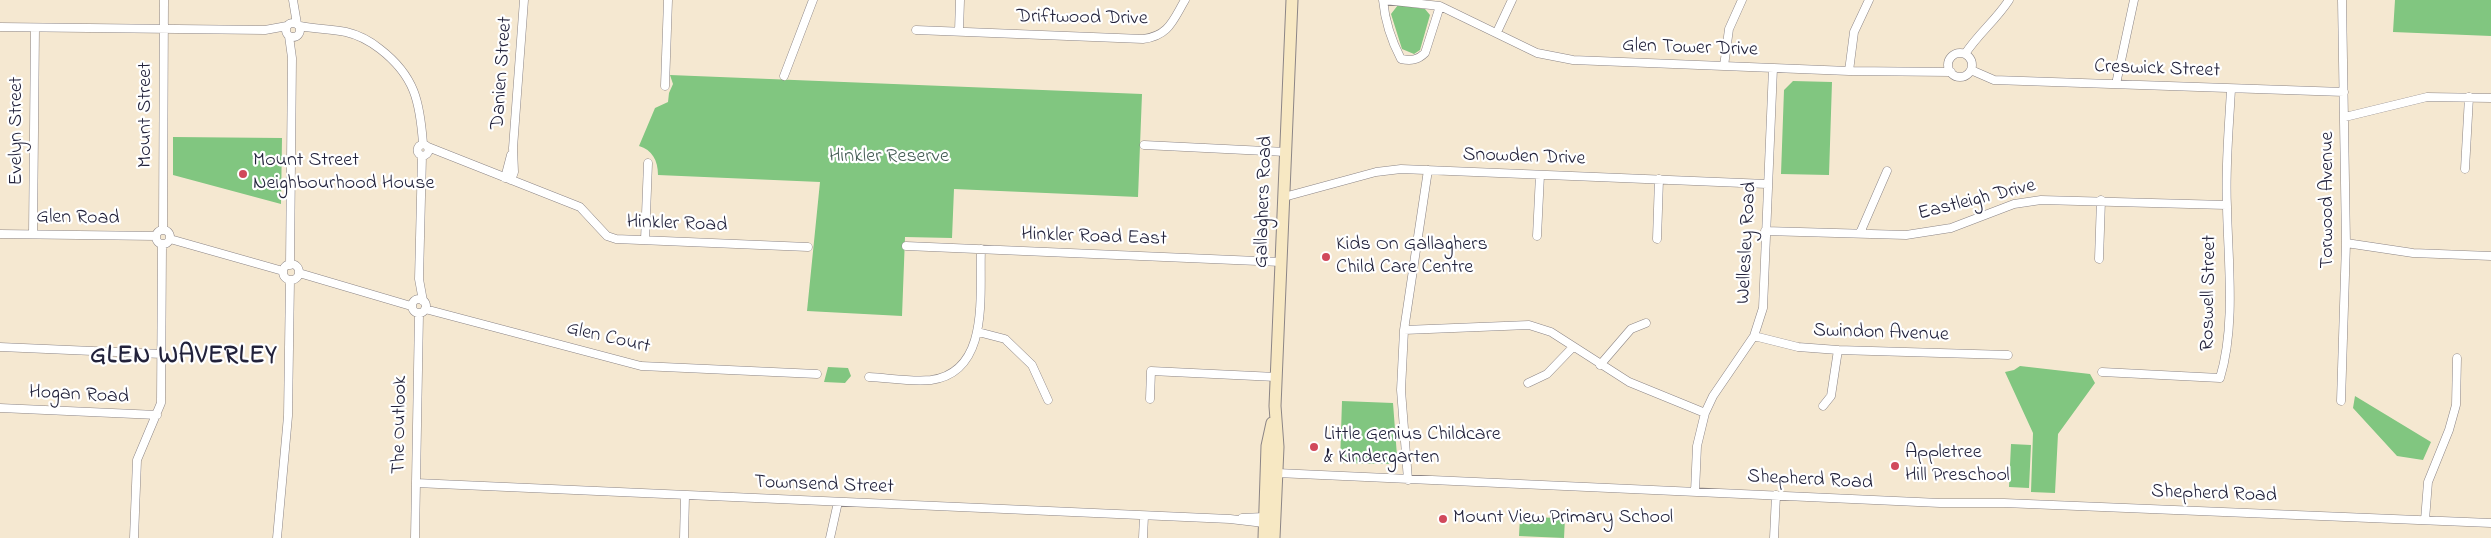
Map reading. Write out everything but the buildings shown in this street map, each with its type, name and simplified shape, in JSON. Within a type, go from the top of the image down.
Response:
[{"type":"street","name":"Mount Street","points":[[163,230],[164,0]]},
{"type":"street","name":"Danien Street","points":[[508,179],[513,148],[524,0]]},
{"type":"street","points":[[665,86],[668,0]]},
{"type":"street","points":[[784,76],[812,0]]},
{"type":"street","points":[[958,31],[960,0]]},
{"type":"street","name":"Driftwood Drive","points":[[916,30],[1156,38],[1167,30],[1186,0]]},
{"type":"street","name":"Gallaghers Road","points":[[1274,538],[1271,473],[1292,0]]},
{"type":"street","name":"Glen Tower Drive","points":[[1440,6],[1426,53],[1410,61],[1401,59],[1385,19],[1383,0],[1440,6],[1537,53],[1573,60],[1849,72],[1951,72]]},
{"type":"street","points":[[1497,32],[1512,0]]},
{"type":"street","points":[[1724,66],[1729,29],[1742,0]]},
{"type":"street","points":[[1849,72],[1854,32],[1869,0]]},
{"type":"street","points":[[1966,54],[1977,36],[1998,17],[2009,0]]},
{"type":"street","points":[[2116,84],[2134,0]]},
{"type":"street","name":"Torwood Avenue","points":[[2341,401],[2346,243],[2342,0]]},
{"type":"street","points":[[284,270],[290,265],[293,3]]},
{"type":"street","points":[[0,27],[323,30],[356,35],[377,46],[396,63],[414,90],[418,103],[425,150],[419,279],[413,311],[422,311]]},
{"type":"street","name":"Evelyn Street","points":[[33,234],[35,28]]},
{"type":"street","points":[[1959,53],[1966,54],[1971,60],[1971,70],[1962,76],[1951,72],[1948,65],[1952,56],[1959,53]]},
{"type":"street","name":"Wellesley Road","points":[[1694,492],[1697,446],[1705,413],[1713,396],[1754,336],[1763,308],[1773,68]]},
{"type":"street","name":"Creswick Street","points":[[1971,70],[1994,80],[2344,92]]},
{"type":"street","name":"Roswell Street","points":[[2102,372],[2220,378],[2226,358],[2228,328],[2229,279],[2226,204],[2230,89]]},
{"type":"street","points":[[2345,117],[2427,97],[2491,98]]},
{"type":"street","points":[[2465,169],[2469,97]]},
{"type":"street","points":[[1144,145],[1286,152]]},
{"type":"street","name":"Hinkler Road","points":[[425,150],[446,156],[580,207],[607,236],[616,239],[808,248]]},
{"type":"street","points":[[645,240],[648,163]]},
{"type":"street","points":[[1408,480],[1401,390],[1404,330],[1428,170]]},
{"type":"street","name":"Snowden Drive","points":[[1284,197],[1376,172],[1428,170],[1767,184]]},
{"type":"street","points":[[1860,233],[1887,171]]},
{"type":"street","points":[[1537,236],[1540,174]]},
{"type":"street","points":[[1657,239],[1659,179]]},
{"type":"street","name":"Eastleigh Drive","points":[[1765,231],[1906,234],[1951,228],[2014,204],[2041,200],[2226,204]]},
{"type":"street","points":[[2099,259],[2101,200]]},
{"type":"street","points":[[162,245],[157,242],[156,236],[163,230],[169,234],[170,239]]},
{"type":"street","name":"Glen Road","points":[[0,234],[156,236]]},
{"type":"street","points":[[162,245],[168,243],[170,239]]},
{"type":"street","points":[[170,239],[284,270]]},
{"type":"street","points":[[2346,243],[2413,253],[2491,256]]},
{"type":"street","points":[[134,538],[137,462],[161,403],[162,245]]},
{"type":"street","name":"Hinkler Road East","points":[[906,246],[1281,262]]},
{"type":"street","points":[[869,377],[930,380],[952,374],[969,358],[978,332],[981,249]]},
{"type":"street","points":[[290,265],[298,268],[299,273]]},
{"type":"street","points":[[284,270],[284,276],[290,280]]},
{"type":"street","points":[[299,273],[413,303],[423,301],[419,279]]},
{"type":"street","points":[[290,280],[295,279],[299,273]]},
{"type":"street","points":[[277,538],[288,416],[290,280]]},
{"type":"street","name":"The Outlook","points":[[415,538],[423,301]]},
{"type":"street","name":"Glen Court","points":[[422,311],[640,366],[818,374]]},
{"type":"street","points":[[1600,364],[1631,329],[1646,323]]},
{"type":"street","points":[[1404,330],[1529,325],[1551,332],[1637,386],[1705,413]]},
{"type":"street","points":[[978,332],[1005,339],[1032,365],[1048,400]]},
{"type":"street","name":"Swindon Avenue","points":[[1754,336],[1798,346],[1838,350],[2008,355]]},
{"type":"street","points":[[0,347],[162,354]]},
{"type":"street","points":[[1528,383],[1548,374],[1574,348]]},
{"type":"street","points":[[1823,406],[1832,396],[1838,350]]},
{"type":"street","points":[[2425,520],[2428,482],[2449,430],[2456,405],[2457,358]]},
{"type":"street","points":[[1150,399],[1151,371],[1276,377]]},
{"type":"street","name":"Hogan Road","points":[[0,408],[157,415]]},
{"type":"street","name":"Gallaghers Road","points":[[1264,538],[1264,520],[1271,473]]},
{"type":"street","name":"Shepherd Road","points":[[1271,473],[1776,496],[2491,523]]},
{"type":"street","name":"Townsend Street","points":[[416,483],[1264,520]]},
{"type":"street","points":[[684,538],[685,496]]},
{"type":"street","points":[[1774,538],[1776,496]]},
{"type":"street","points":[[830,538],[838,502]]},
{"type":"street","points":[[1143,538],[1144,516]]},
{"type":"green space","points":[[2395,0],[2491,0],[2491,36],[2393,32]]},
{"type":"green space","points":[[1398,5],[1425,9],[1430,15],[1420,50],[1414,54],[1402,49],[1391,14]]},
{"type":"green space","name":"Hinkler Reserve","points":[[670,75],[1142,94],[1138,197],[954,189],[952,238],[905,237],[902,316],[807,311],[820,182],[658,175],[657,165],[653,156],[639,146],[655,108],[668,102],[673,84]]},
{"type":"green space","points":[[1793,81],[1832,82],[1829,175],[1781,174],[1784,90]]},
{"type":"green space","points":[[173,137],[282,138],[281,204],[173,175]]},
{"type":"green space","points":[[2020,366],[2090,374],[2095,383],[2058,434],[2055,493],[2031,492],[2033,433],[2005,372]]},
{"type":"green space","points":[[828,367],[848,368],[851,376],[845,383],[824,382]]},
{"type":"green space","points":[[2355,396],[2431,442],[2423,460],[2397,456],[2353,408]]},
{"type":"green space","points":[[1342,401],[1393,403],[1397,456],[1394,464],[1340,463]]},
{"type":"green space","points":[[2011,444],[2031,445],[2029,488],[2009,487]]},
{"type":"green space","points":[[1520,517],[1565,518],[1564,538],[1519,536]]},
{"type":"place","name":"Mount Street Neighbourhood House","points":[[243,174]]},
{"type":"place","name":"Kids On Gallaghers Child Care Centre","points":[[1326,257]]},
{"type":"place","name":"Little Genius Childcare & Kindergarten","points":[[1314,447]]},
{"type":"place","name":"Appletree Hill Preschool","points":[[1895,466]]},
{"type":"place","name":"Mount View Primary School","points":[[1443,519]]},
{"type":"district","name":"GLEN WAVERLEY","points":[[184,358]]}]
